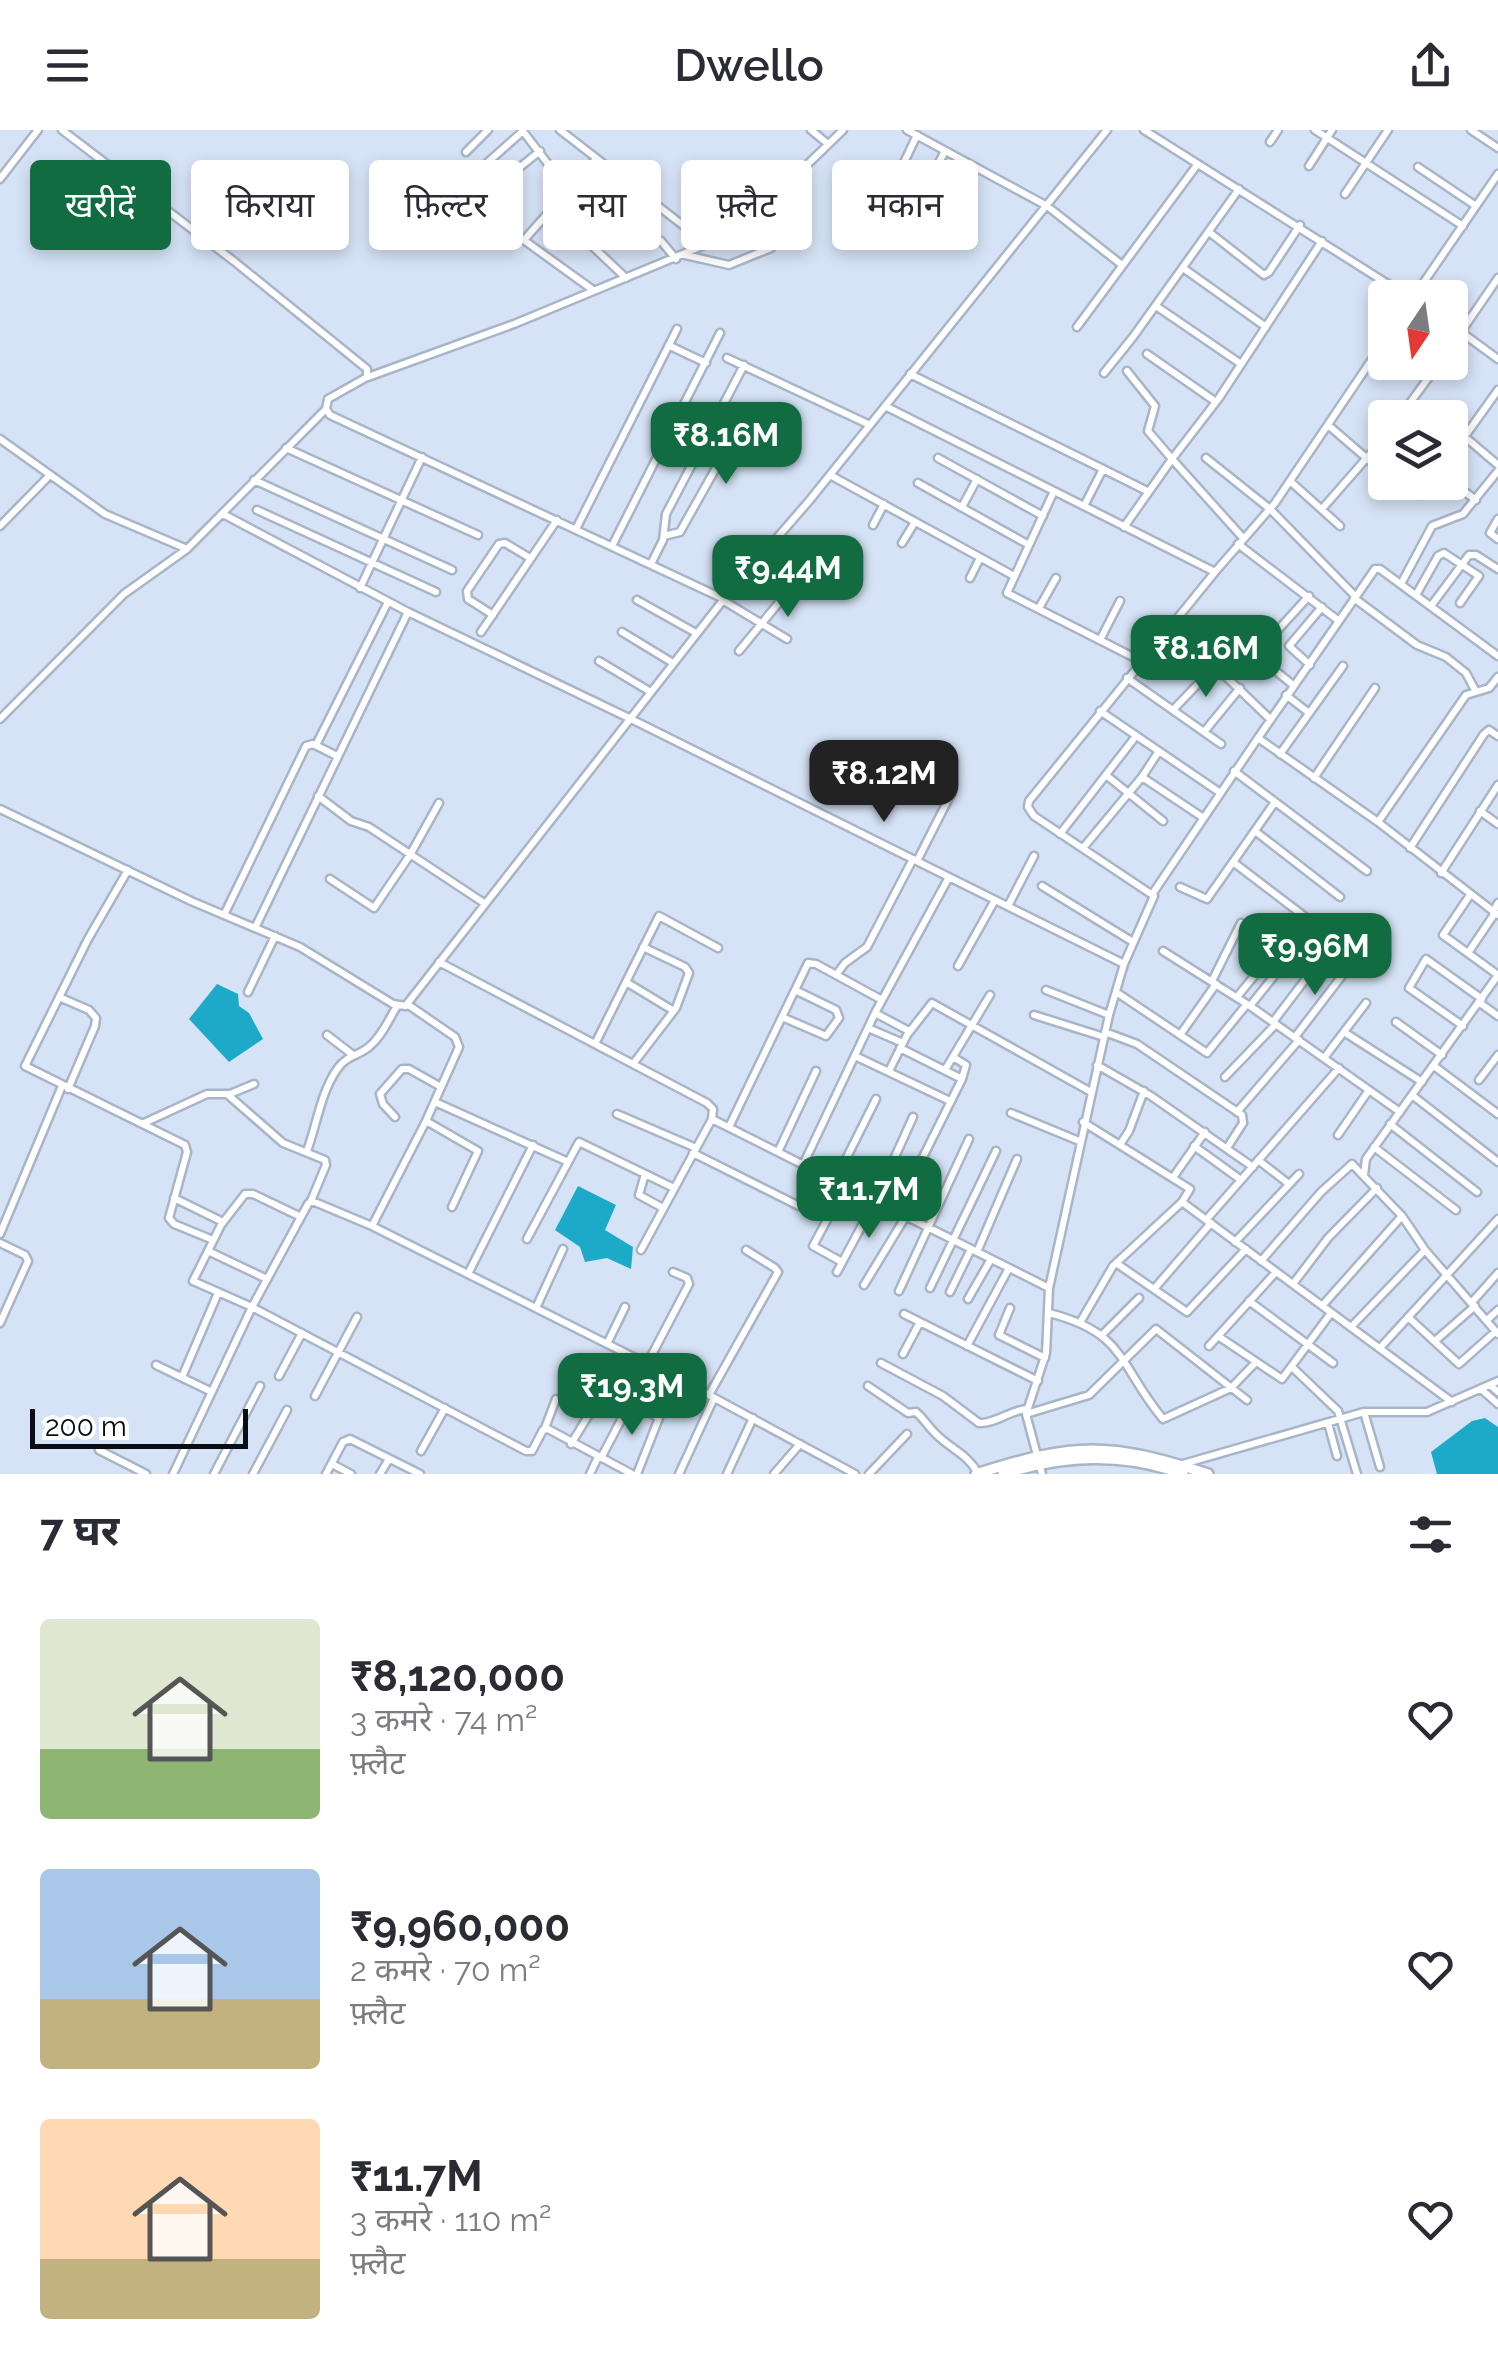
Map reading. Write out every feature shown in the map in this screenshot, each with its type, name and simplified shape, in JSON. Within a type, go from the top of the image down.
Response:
[{"type":"main road","points":[[977,1474],[1092,1448],[1144,1454],[1182,1470]]},
{"type":"main road","points":[[1002,1474],[1040,1459],[1103,1456],[1208,1474]]},
{"type":"street","points":[[0,179],[38,130]]},
{"type":"street","points":[[62,130],[367,368],[367,378]]},
{"type":"street","points":[[466,152],[488,130]]},
{"type":"street","points":[[492,160],[525,132],[538,130]]},
{"type":"street","points":[[560,130],[595,160]]},
{"type":"street","points":[[811,130],[828,144]]},
{"type":"street","points":[[812,160],[843,130]]},
{"type":"street","points":[[907,130],[1047,206],[1122,265]]},
{"type":"street","points":[[406,1006],[649,691],[830,475],[1107,130]]},
{"type":"street","points":[[1144,130],[1384,280]]},
{"type":"street","points":[[1270,142],[1278,130]]},
{"type":"street","points":[[1316,130],[1329,134],[1462,226]]},
{"type":"street","points":[[1344,194],[1388,130]]},
{"type":"street","points":[[1471,130],[1498,148]]},
{"type":"street","points":[[525,132],[546,160]]},
{"type":"street","points":[[1308,166],[1329,134]]},
{"type":"street","points":[[905,160],[917,136]]},
{"type":"street","points":[[940,160],[945,151]]},
{"type":"street","points":[[523,165],[540,152]]},
{"type":"street","points":[[1078,326],[1196,166]]},
{"type":"street","points":[[1418,168],[1476,206]]},
{"type":"street","points":[[1424,280],[1498,174]]},
{"type":"street","points":[[1104,373],[1239,188]]},
{"type":"street","points":[[661,209],[681,224]]},
{"type":"street","points":[[543,218],[524,240],[594,291]]},
{"type":"street","points":[[1208,232],[1264,274],[1300,225]]},
{"type":"street","points":[[661,241],[680,257],[729,265],[766,250]]},
{"type":"street","points":[[1124,526],[1216,402],[1322,241]]},
{"type":"street","points":[[596,250],[626,278]]},
{"type":"street","points":[[0,719],[124,594],[187,549],[223,514],[326,409],[328,399],[367,378],[695,250]]},
{"type":"street","points":[[1183,268],[1266,326]]},
{"type":"street","points":[[1468,323],[1498,278]]},
{"type":"street","points":[[1156,306],[1241,364]]},
{"type":"street","points":[[576,529],[677,329]]},
{"type":"street","points":[[612,546],[720,334]]},
{"type":"street","points":[[1468,336],[1498,359]]},
{"type":"street","points":[[670,346],[706,363]]},
{"type":"street","points":[[1147,354],[1216,402]]},
{"type":"street","points":[[726,358],[870,425]]},
{"type":"street","points":[[652,564],[664,536],[664,518],[744,366]]},
{"type":"street","points":[[1153,893],[1034,816],[1029,801],[1270,508],[1368,366]]},
{"type":"street","points":[[1127,371],[1155,406],[1148,431],[1241,541],[1339,621]]},
{"type":"street","points":[[910,374],[1148,492]]},
{"type":"street","points":[[1468,432],[1498,390]]},
{"type":"street","points":[[885,406],[1214,572]]},
{"type":"street","points":[[326,409],[652,564],[724,600],[788,639]]},
{"type":"street","points":[[1322,510],[1368,460],[1328,425]]},
{"type":"street","points":[[664,536],[680,532],[730,443],[729,435],[713,426]]},
{"type":"street","points":[[0,439],[113,519],[187,549]]},
{"type":"street","points":[[1401,584],[1432,526],[1463,514],[1498,468],[1468,442]]},
{"type":"street","points":[[286,448],[478,535]]},
{"type":"street","points":[[360,588],[422,457]]},
{"type":"street","points":[[938,458],[1042,516]]},
{"type":"street","points":[[1206,458],[1270,508],[1355,598],[1417,645],[1446,658],[1469,676],[1475,690]]},
{"type":"street","points":[[1084,506],[1103,469]]},
{"type":"street","points":[[0,526],[50,475]]},
{"type":"street","points":[[830,475],[1014,576]]},
{"type":"street","points":[[962,507],[976,479]]},
{"type":"street","points":[[254,480],[452,570]]},
{"type":"street","points":[[1290,481],[1340,526]]},
{"type":"street","points":[[918,483],[1029,544]]},
{"type":"street","points":[[1054,491],[1008,593],[1141,661]]},
{"type":"street","points":[[1468,494],[1476,500]]},
{"type":"street","points":[[873,525],[884,504]]},
{"type":"street","points":[[257,510],[436,592]]},
{"type":"street","points":[[223,514],[408,612],[1124,964]]},
{"type":"street","points":[[1498,519],[1490,533],[1498,539]]},
{"type":"street","points":[[480,632],[557,520]]},
{"type":"street","points":[[902,543],[914,522]]},
{"type":"street","points":[[493,615],[468,599],[469,588],[499,544],[530,558]]},
{"type":"street","points":[[1430,606],[1472,553],[1498,569]]},
{"type":"street","points":[[1416,595],[1441,554],[1448,554],[1478,579],[1460,603]]},
{"type":"street","points":[[970,578],[980,558]]},
{"type":"street","points":[[739,650],[809,566]]},
{"type":"street","points":[[1042,1474],[1027,1411],[1045,1358],[1049,1288],[1082,1122],[1109,1014],[1124,964],[1154,901],[1153,893],[1375,568],[1498,656]]},
{"type":"street","points":[[1039,608],[1056,578]]},
{"type":"street","points":[[1266,643],[1309,596]]},
{"type":"street","points":[[637,600],[696,633]]},
{"type":"street","points":[[1100,640],[1120,601]]},
{"type":"street","points":[[316,746],[388,602]]},
{"type":"street","points":[[1310,664],[1289,646],[1322,607]]},
{"type":"street","points":[[255,928],[408,612]]},
{"type":"street","points":[[622,632],[673,663]]},
{"type":"street","points":[[1259,657],[1293,685]]},
{"type":"street","points":[[599,660],[649,691]]},
{"type":"street","points":[[1174,710],[1212,666],[1222,670],[1270,719]]},
{"type":"street","points":[[1280,754],[1343,666]]},
{"type":"street","points":[[1378,822],[1466,694],[1489,688],[1498,677]]},
{"type":"street","points":[[1127,678],[1221,744]]},
{"type":"street","points":[[1204,732],[1240,688]]},
{"type":"street","points":[[1314,778],[1375,688]]},
{"type":"street","points":[[1489,688],[1498,695]]},
{"type":"street","points":[[1286,695],[1309,714]]},
{"type":"street","points":[[1100,711],[1219,792]]},
{"type":"street","points":[[1410,848],[1484,734],[1489,730],[1498,736]]},
{"type":"street","points":[[1060,834],[1136,736]]},
{"type":"street","points":[[1258,738],[1378,822],[1495,913]]},
{"type":"street","points":[[224,915],[304,750],[309,744],[338,756]]},
{"type":"street","points":[[1084,848],[1142,777],[1158,751]]},
{"type":"street","points":[[1234,771],[1367,870]]},
{"type":"street","points":[[1106,774],[1163,821]]},
{"type":"street","points":[[1142,777],[1202,816]]},
{"type":"street","points":[[1441,874],[1498,786]]},
{"type":"street","points":[[836,975],[868,947],[952,792]]},
{"type":"street","points":[[318,796],[350,821],[369,827],[484,903]]},
{"type":"street","points":[[1180,887],[1207,898],[1276,802]]},
{"type":"street","points":[[330,879],[374,908],[439,803]]},
{"type":"street","points":[[0,809],[324,960],[397,1006],[406,1006],[458,1043],[435,1102],[372,1226]]},
{"type":"street","points":[[1480,811],[1498,824]]},
{"type":"street","points":[[1255,831],[1340,897]]},
{"type":"street","points":[[1008,906],[1034,856]]},
{"type":"street","points":[[1233,862],[1321,929]]},
{"type":"street","points":[[128,870],[25,1066],[187,1148],[170,1221],[213,1240]]},
{"type":"street","points":[[803,1165],[875,1013],[949,877]]},
{"type":"street","points":[[1042,886],[1133,942]]},
{"type":"street","points":[[1364,1174],[1364,1161],[1498,975],[1443,932],[1470,895]]},
{"type":"street","points":[[958,966],[995,900]]},
{"type":"street","points":[[1468,953],[1498,903]]},
{"type":"street","points":[[595,1044],[661,916],[718,948]]},
{"type":"street","points":[[1180,1035],[1214,982],[1241,923]]},
{"type":"street","points":[[248,992],[276,936]]},
{"type":"street","points":[[1116,992],[1209,1052],[1306,936]]},
{"type":"street","points":[[633,1064],[674,1011],[689,970],[643,947]]},
{"type":"street","points":[[1237,997],[1276,948]]},
{"type":"street","points":[[1163,951],[1249,1005],[1400,1112]]},
{"type":"street","points":[[1225,1077],[1274,1023],[1328,951]]},
{"type":"street","points":[[1463,1026],[1408,988],[1426,960],[1498,1016]]},
{"type":"street","points":[[439,962],[712,1109],[712,1119],[642,1250]]},
{"type":"street","points":[[729,1128],[808,963],[882,1000]]},
{"type":"street","points":[[1237,1112],[1351,964]]},
{"type":"street","points":[[626,982],[674,1011]]},
{"type":"street","points":[[782,1017],[826,1036],[839,1018],[839,1012],[795,990]]},
{"type":"street","points":[[1046,990],[1109,1014]]},
{"type":"street","points":[[945,1070],[990,995]]},
{"type":"street","points":[[0,1234],[95,1026],[96,1018],[90,1010],[59,997]]},
{"type":"street","points":[[888,1071],[910,1031],[932,1003],[1091,1092]]},
{"type":"street","points":[[1324,1058],[1366,1003]]},
{"type":"street","points":[[307,1151],[326,1088],[336,1070],[375,1042],[397,1006]]},
{"type":"street","points":[[875,1013],[910,1031]]},
{"type":"street","points":[[1034,1015],[1137,1044],[1237,1112],[1243,1122],[1226,1148]]},
{"type":"street","points":[[1396,1022],[1442,1054]]},
{"type":"street","points":[[868,1028],[962,1078]]},
{"type":"street","points":[[1344,1032],[1422,1082]]},
{"type":"street","points":[[328,1035],[353,1055]]},
{"type":"street","points":[[855,1056],[950,1102]]},
{"type":"street","points":[[1479,1080],[1498,1056]]},
{"type":"street","points":[[896,1212],[967,1067],[953,1057]]},
{"type":"street","points":[[1097,1065],[1290,1184]]},
{"type":"street","points":[[1434,1066],[1498,1114]]},
{"type":"street","points":[[1154,1290],[1255,1163],[1339,1068]]},
{"type":"street","points":[[396,1117],[380,1094],[402,1069],[441,1087]]},
{"type":"street","points":[[778,1152],[816,1070]]},
{"type":"street","points":[[143,1124],[207,1094],[227,1094],[254,1084]]},
{"type":"street","points":[[1338,1135],[1369,1090]]},
{"type":"street","points":[[1120,1143],[1130,1131],[1144,1092]]},
{"type":"street","points":[[177,1473],[252,1307],[311,1201],[326,1165],[322,1158],[283,1143],[227,1094]]},
{"type":"street","points":[[1412,1095],[1498,1162]]},
{"type":"street","points":[[836,1181],[876,1100]]},
{"type":"street","points":[[435,1102],[566,1162]]},
{"type":"street","points":[[1011,1113],[1079,1141]]},
{"type":"street","points":[[617,1114],[800,1206]]},
{"type":"street","points":[[837,1272],[913,1117]]},
{"type":"street","points":[[712,1119],[1049,1288]]},
{"type":"street","points":[[426,1120],[478,1152],[452,1206]]},
{"type":"street","points":[[1081,1322],[1116,1263],[1182,1202],[1190,1189],[1082,1122]]},
{"type":"street","points":[[1390,1124],[1477,1192]]},
{"type":"street","points":[[1174,1176],[1206,1132]]},
{"type":"street","points":[[899,1291],[968,1139]]},
{"type":"street","points":[[528,1239],[576,1144],[583,1142],[674,1188]]},
{"type":"street","points":[[468,1274],[533,1146]]},
{"type":"street","points":[[1194,1146],[1241,1180]]},
{"type":"street","points":[[1374,1147],[1456,1210]]},
{"type":"street","points":[[930,1288],[996,1151]]},
{"type":"street","points":[[950,1292],[1018,1158]]},
{"type":"street","points":[[1262,1261],[1350,1164],[1402,1216],[1497,1332],[1459,1364],[1408,1317]]},
{"type":"street","points":[[645,1174],[639,1195],[663,1208]]},
{"type":"street","points":[[1236,1242],[1299,1174]]},
{"type":"street","points":[[842,1262],[812,1246],[845,1186]]},
{"type":"street","points":[[1292,1284],[1328,1238],[1377,1188]]},
{"type":"street","points":[[301,1217],[247,1193],[223,1222],[192,1278],[194,1283],[252,1307],[529,1452],[545,1428],[556,1399]]},
{"type":"street","points":[[174,1198],[223,1222]]},
{"type":"street","points":[[311,1201],[372,1226],[712,1396],[855,1474]]},
{"type":"street","points":[[1182,1202],[1452,1402]]},
{"type":"street","points":[[864,1285],[906,1216]]},
{"type":"street","points":[[1322,1306],[1402,1216]]},
{"type":"street","points":[[1380,1348],[1498,1219]]},
{"type":"street","points":[[0,1242],[28,1260],[0,1323]]},
{"type":"street","points":[[536,1308],[563,1249]]},
{"type":"street","points":[[680,1474],[712,1396],[778,1272],[746,1250]]},
{"type":"street","points":[[1116,1263],[1190,1311],[1246,1250]]},
{"type":"street","points":[[1351,1327],[1426,1250]]},
{"type":"street","points":[[208,1251],[267,1280]]},
{"type":"street","points":[[968,1299],[991,1259]]},
{"type":"street","points":[[967,1346],[1009,1268]]},
{"type":"street","points":[[622,1396],[688,1284],[687,1278],[672,1272]]},
{"type":"street","points":[[1209,1346],[1276,1272]]},
{"type":"street","points":[[1434,1342],[1474,1304],[1498,1273]]},
{"type":"street","points":[[182,1377],[218,1293]]},
{"type":"street","points":[[1102,1335],[1140,1298]]},
{"type":"street","points":[[1249,1301],[1333,1363]]},
{"type":"street","points":[[607,1344],[625,1308]]},
{"type":"street","points":[[1010,1308],[999,1335],[1045,1358]]},
{"type":"street","points":[[1487,1320],[1498,1310]]},
{"type":"street","points":[[1048,1313],[1081,1322],[1102,1335],[1124,1360],[1163,1419],[1231,1388],[1256,1362]]},
{"type":"street","points":[[1218,1336],[1280,1378],[1331,1313]]},
{"type":"street","points":[[904,1314],[1038,1382]]},
{"type":"street","points":[[315,1396],[356,1317]]},
{"type":"street","points":[[902,1354],[920,1322]]},
{"type":"street","points":[[881,1363],[985,1424],[1013,1411],[1089,1395],[1156,1329],[1247,1400]]},
{"type":"street","points":[[279,1376],[302,1333]]},
{"type":"street","points":[[156,1365],[212,1392]]},
{"type":"street","points":[[1292,1367],[1334,1405],[1357,1474]]},
{"type":"street","points":[[545,1428],[633,1474],[658,1418],[592,1381]]},
{"type":"street","points":[[1182,1470],[1244,1444],[1364,1412],[1427,1412],[1494,1383],[1498,1392]]},
{"type":"street","points":[[214,1474],[260,1386]]},
{"type":"street","points":[[868,1386],[908,1414],[916,1412],[928,1421],[931,1430],[967,1456],[977,1474]]},
{"type":"street","points":[[1481,1389],[1498,1404]]},
{"type":"street","points":[[583,1397],[623,1416]]},
{"type":"street","points":[[590,1474],[632,1401]]},
{"type":"street","points":[[571,1444],[596,1403]]},
{"type":"street","points":[[421,1451],[445,1408]]},
{"type":"street","points":[[252,1474],[287,1410]]},
{"type":"street","points":[[1364,1412],[1380,1468]]},
{"type":"street","points":[[726,1474],[753,1418]]},
{"type":"street","points":[[1328,1423],[1338,1456]]},
{"type":"street","points":[[869,1474],[907,1434]]},
{"type":"street","points":[[326,1474],[347,1439],[420,1474]]},
{"type":"street","points":[[774,1474],[800,1444]]},
{"type":"street","points":[[99,1450],[146,1474]]},
{"type":"street","points":[[380,1474],[389,1459]]},
{"type":"street","points":[[1125,1459],[1130,1474]]},
{"type":"street","points":[[332,1464],[350,1474]]},
{"type":"water","points":[[217,984],[238,994],[239,1006],[249,1013],[263,1039],[229,1062],[189,1019]]},
{"type":"water","points":[[578,1186],[616,1205],[605,1230],[633,1247],[631,1269],[607,1258],[585,1262],[580,1247],[555,1230]]},
{"type":"water","points":[[1485,1418],[1498,1427],[1498,1474],[1437,1474],[1431,1452],[1472,1421]]}]
